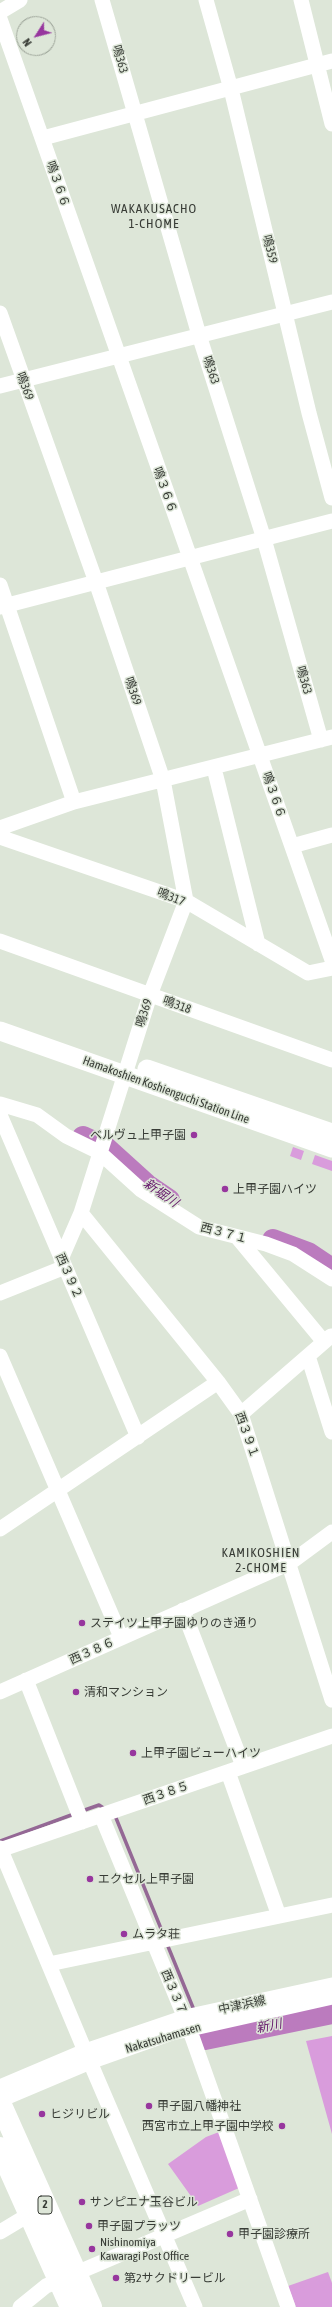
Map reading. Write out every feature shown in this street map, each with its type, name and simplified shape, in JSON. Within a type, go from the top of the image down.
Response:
[{"type":"highway","name":"2","points":[[0,2103],[71,2307]]},
{"type":"highway","name":"2","points":[[0,2148],[61,2280],[91,2307]]},
{"type":"main road","name":"Hamakoshien Koshienguchi Station Line","points":[[0,1017],[126,1069],[332,1148]]},
{"type":"main road","name":"Hamakoshien Koshienguchi Station Line","points":[[0,1031],[332,1133]]},
{"type":"street","points":[[0,12],[20,0]]},
{"type":"street","name":"鳴363","points":[[102,0],[199,335],[327,739]]},
{"type":"street","name":"鳴359","points":[[206,0],[231,89],[286,314],[308,413],[332,498]]},
{"type":"street","points":[[301,0],[332,124]]},
{"type":"street","name":"鳴３６６","points":[[0,19],[332,960]]},
{"type":"street","points":[[43,138],[332,61]]},
{"type":"street","points":[[0,386],[332,302]]},
{"type":"street","name":"鳴369","points":[[0,313],[96,582],[163,780],[186,901],[150,995],[100,1147],[81,1213],[63,1263]]},
{"type":"street","points":[[3,606],[332,521]]},
{"type":"street","points":[[0,585],[3,606],[74,802]]},
{"type":"street","points":[[0,828],[74,802],[261,757],[327,739]]},
{"type":"street","points":[[214,768],[258,944]]},
{"type":"street","points":[[292,846],[332,835]]},
{"type":"street","name":"鳴317","points":[[0,837],[186,901],[308,973],[332,968]]},
{"type":"street","name":"鳴318","points":[[0,941],[332,1060]]},
{"type":"street","name":"西３７１","points":[[0,1104],[37,1115],[66,1136],[100,1147],[141,1190],[199,1227],[293,1254],[332,1279]]},
{"type":"street","name":"西３９２","points":[[0,1115],[138,1437]]},
{"type":"street","name":"西３９１","points":[[81,1213],[218,1382],[241,1414],[290,1563],[332,1700]]},
{"type":"street","points":[[237,1237],[328,1339],[241,1414]]},
{"type":"street","points":[[0,1293],[63,1263]]},
{"type":"street","points":[[0,1356],[121,1637]]},
{"type":"street","points":[[308,1356],[332,1432]]},
{"type":"street","points":[[0,1529],[218,1382]]},
{"type":"street","name":"西３８６","points":[[0,1692],[290,1563],[332,1532]]},
{"type":"street","points":[[183,1610],[243,1766]]},
{"type":"street","points":[[26,1680],[82,1822]]},
{"type":"street","name":"西３８５","points":[[0,1849],[332,1736]]},
{"type":"street","points":[[228,1772],[279,1916]]},
{"type":"street","name":"西３３７","points":[[107,1813],[154,1942],[187,2023],[288,2307]]},
{"type":"street","points":[[0,1849],[87,2057],[195,2307]]},
{"type":"street","points":[[49,1964],[332,1905]]},
{"type":"street","name":"中津浜線","points":[[187,2023],[332,1986]]},
{"type":"street","name":"Nakatsuhamasen","points":[[0,2087],[187,2023],[332,1997]]},
{"type":"street","name":"Nakatsuhamasen","points":[[0,2100],[87,2057]]},
{"type":"street","points":[[20,2307],[61,2280],[250,2199]]},
{"type":"street","points":[[0,2232],[30,2214]]},
{"type":"shaded area","points":[[293,1147],[304,1151],[301,1160],[290,1156]]},
{"type":"shaded area","points":[[315,1155],[332,1161],[332,1171],[312,1164]]},
{"type":"shaded area","points":[[332,2036],[332,2134],[306,2041]]},
{"type":"shaded area","points":[[219,2132],[239,2188],[198,2206],[168,2164],[206,2137]]},
{"type":"shaded area","points":[[328,2272],[332,2283],[332,2307],[296,2307],[288,2286]]},
{"type":"waterway","name":"新堀川","points":[[83,1137],[105,1147],[147,1185],[169,1200]]},
{"type":"waterway","name":"新堀川","points":[[273,1240],[308,1253],[332,1269]]},
{"type":"waterway","points":[[82,1811],[99,1805],[105,1809]]},
{"type":"waterway","points":[[0,1841],[74,1814]]},
{"type":"waterway","points":[[113,1815],[116,1818],[164,1936]]},
{"type":"waterway","points":[[167,1944],[194,2010]]},
{"type":"waterway","name":"新川","points":[[205,2039],[332,2013]]},
{"type":"place","name":"ベルヴュ上甲子園","points":[[194,1135]]},
{"type":"place","name":"上甲子園ハイツ","points":[[225,1189]]},
{"type":"place","name":"ステイツ上甲子園ゆりのき通り","points":[[82,1623]]},
{"type":"place","name":"清和マンション","points":[[76,1692]]},
{"type":"place","name":"上甲子園ビューハイツ","points":[[133,1753]]},
{"type":"place","name":"エクセル上甲子園","points":[[90,1879]]},
{"type":"place","name":"ムラタ荘","points":[[124,1934]]},
{"type":"place","name":"甲子園八幡神社","points":[[149,2106]]},
{"type":"place","name":"ヒジリビル","points":[[42,2114]]},
{"type":"place","name":"西宮市立上甲子園中学校","points":[[282,2126]]},
{"type":"place","name":"サンピエナ玉谷ビル","points":[[82,2202]]},
{"type":"place","name":"甲子園プラッツ","points":[[89,2226]]},
{"type":"place","name":"甲子園診療所","points":[[230,2234]]},
{"type":"place","name":"Nishinomiya Kawaragi Post Office","points":[[92,2249]]},
{"type":"place","name":"第2サクドリービル","points":[[116,2278]]},
{"type":"district","name":"WAKAKUSACHO 1-CHOME","points":[[154,216]]},
{"type":"district","name":"KAMIKOSHIEN 2-CHOME","points":[[261,1560]]}]
